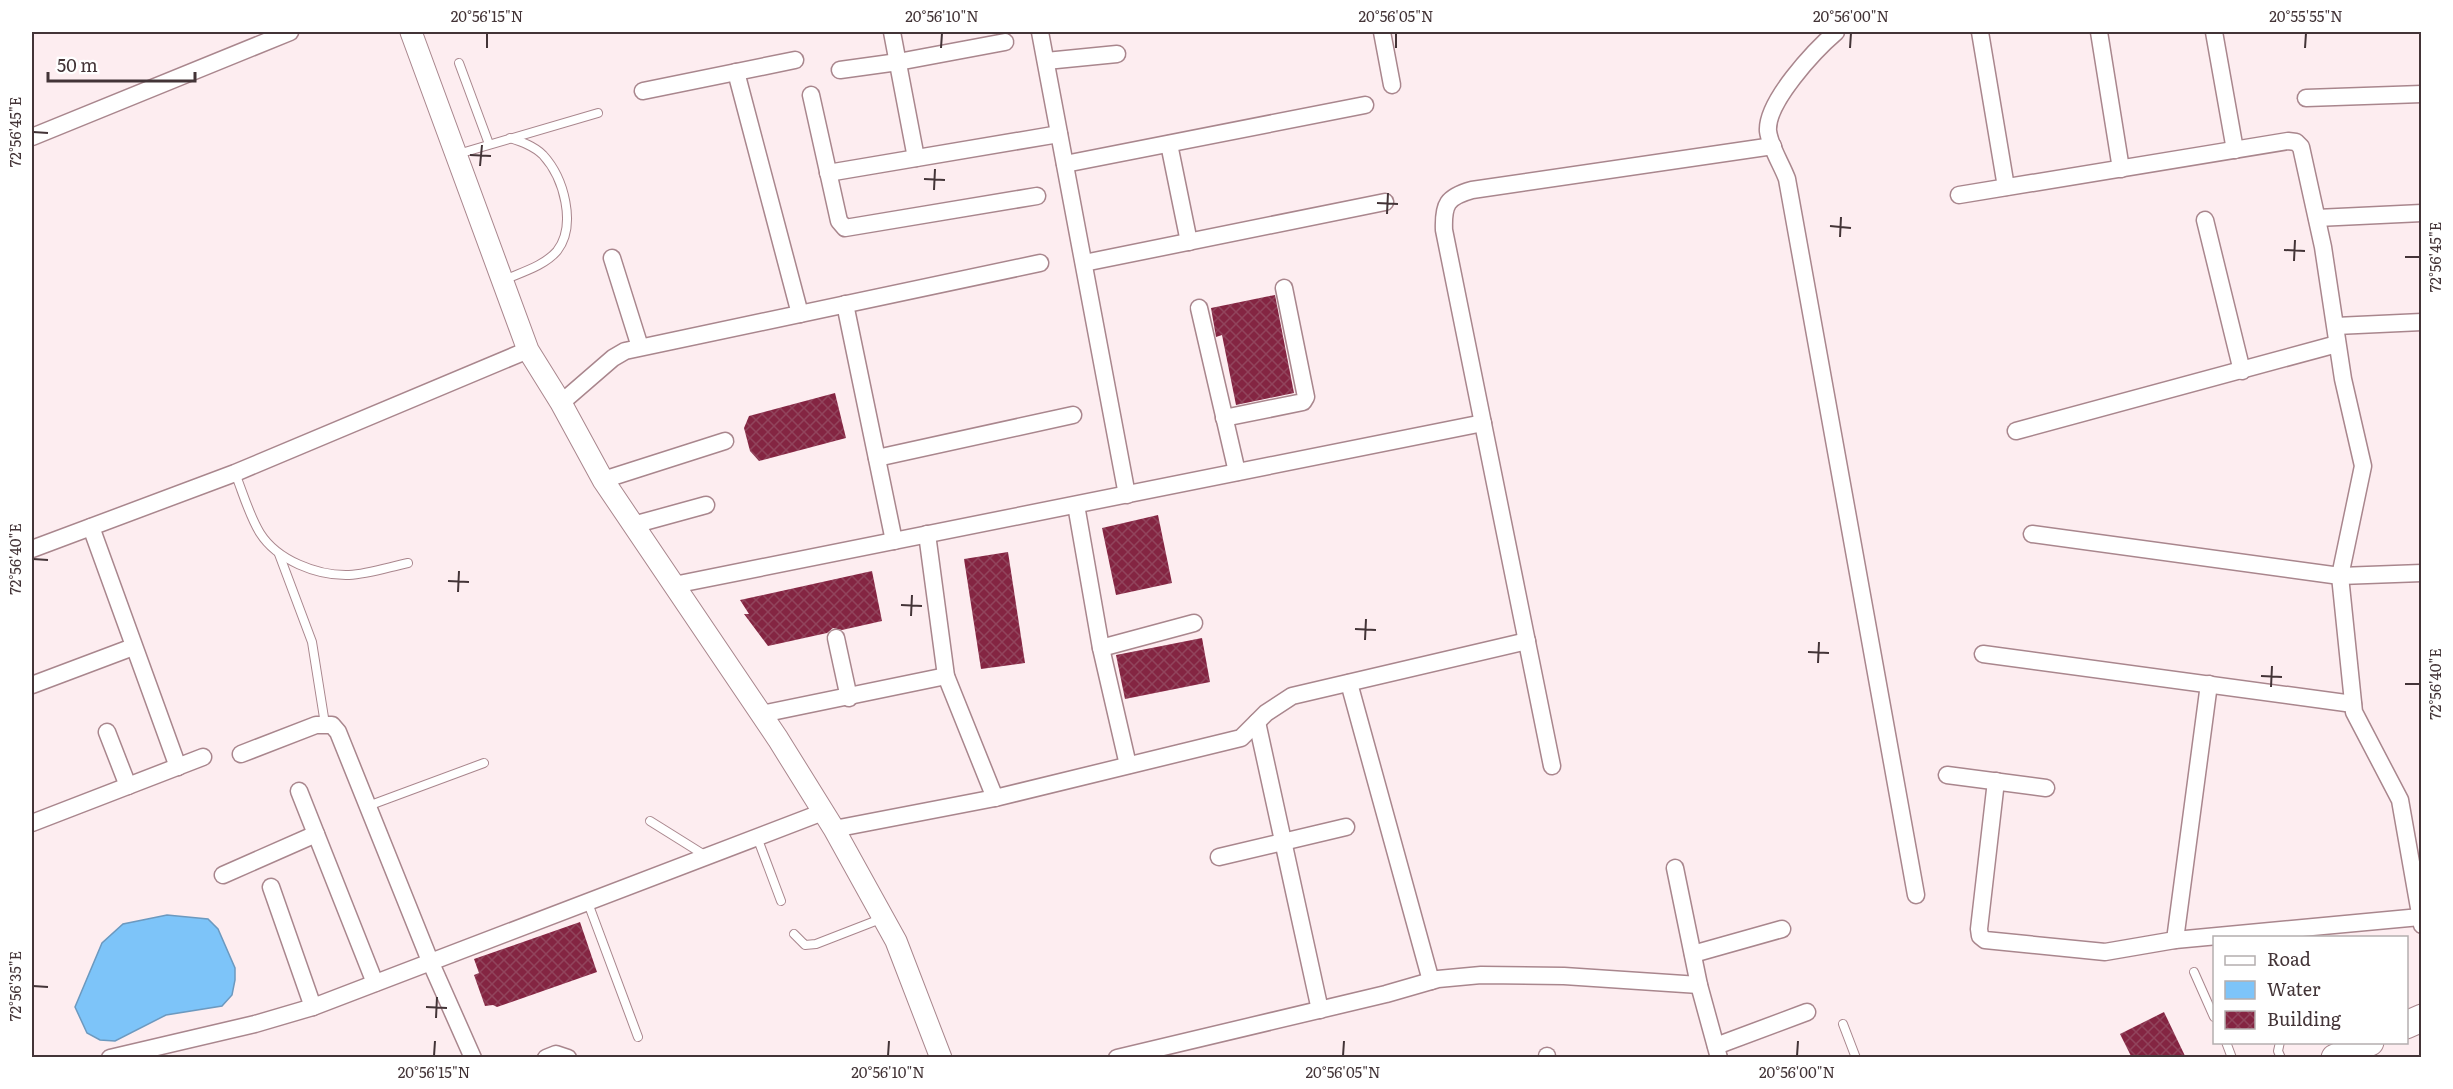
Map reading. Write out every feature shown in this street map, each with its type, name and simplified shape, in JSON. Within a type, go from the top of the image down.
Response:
[{"type":"main road","points":[[2335,1058],[2367,1044]]},
{"type":"street","points":[[32,137],[290,32]]},
{"type":"street","points":[[411,32],[458,154],[528,350],[561,403],[603,480],[762,714],[828,820],[896,941],[941,1058]]},
{"type":"street","points":[[892,32],[916,158]]},
{"type":"street","points":[[1040,32],[1127,495]]},
{"type":"street","points":[[1382,32],[1392,85]]},
{"type":"street","points":[[1836,32],[1816,40],[1776,105],[1769,122],[1768,133],[1788,179],[1916,895]]},
{"type":"street","points":[[1980,32],[2006,187]]},
{"type":"street","points":[[2098,32],[2121,170]]},
{"type":"street","points":[[2214,32],[2235,150]]},
{"type":"street","points":[[840,70],[898,62],[1005,42]]},
{"type":"street","points":[[1046,61],[1117,54]]},
{"type":"street","points":[[643,91],[795,60]]},
{"type":"street","points":[[736,72],[800,314]]},
{"type":"street","points":[[2306,98],[2421,94]]},
{"type":"street","points":[[811,95],[838,221],[845,228],[1037,196]]},
{"type":"street","points":[[1065,164],[1365,105]]},
{"type":"street","points":[[828,173],[1059,134]]},
{"type":"street","points":[[1959,195],[2296,142],[2303,154],[2317,218],[2343,380],[2363,466],[2340,576],[2353,704],[2356,720],[2400,800],[2421,921],[2227,936]]},
{"type":"street","points":[[1169,144],[1189,242]]},
{"type":"street","points":[[1552,766],[1444,230],[1443,214],[1448,202],[1456,194],[1472,190],[1773,146]]},
{"type":"street","points":[[1084,263],[1385,202]]},
{"type":"street","points":[[2317,218],[2421,213]]},
{"type":"street","points":[[2205,220],[2242,371]]},
{"type":"street","points":[[612,258],[640,347]]},
{"type":"street","points":[[561,403],[613,358],[625,351],[1040,264]]},
{"type":"street","points":[[1224,418],[1303,402],[1306,397],[1284,288]]},
{"type":"street","points":[[845,304],[894,541]]},
{"type":"street","points":[[1198,308],[1237,472]]},
{"type":"street","points":[[2336,326],[2421,322]]},
{"type":"street","points":[[2016,431],[2337,344]]},
{"type":"street","points":[[32,549],[235,473],[528,350]]},
{"type":"street","points":[[877,458],[1073,415]]},
{"type":"street","points":[[674,585],[1483,423]]},
{"type":"street","points":[[603,480],[724,441]]},
{"type":"street","points":[[633,525],[705,505]]},
{"type":"street","points":[[1076,505],[1101,648],[1128,765]]},
{"type":"street","points":[[91,527],[178,767]]},
{"type":"street","points":[[927,534],[946,676],[996,798]]},
{"type":"street","points":[[2032,534],[2340,576],[2421,573]]},
{"type":"street","points":[[1101,648],[1194,623]]},
{"type":"street","points":[[836,638],[849,698]]},
{"type":"street","points":[[110,1058],[255,1024],[313,1007],[757,837],[828,820],[996,798],[1241,738],[1281,702],[1292,696],[1527,641]]},
{"type":"street","points":[[32,685],[133,647]]},
{"type":"street","points":[[1983,654],[2353,704]]},
{"type":"street","points":[[762,714],[849,698],[946,676]]},
{"type":"street","points":[[1349,683],[1431,981]]},
{"type":"street","points":[[2175,940],[2209,684]]},
{"type":"street","points":[[1257,722],[1320,1010]]},
{"type":"street","points":[[241,754],[325,724],[332,725],[338,732],[430,961],[473,1058]]},
{"type":"street","points":[[107,732],[128,786]]},
{"type":"street","points":[[32,823],[203,757]]},
{"type":"street","points":[[1947,775],[2046,788]]},
{"type":"street","points":[[1996,781],[1979,929],[1980,936],[1985,940],[2105,952],[2175,940],[2213,937]]},
{"type":"street","points":[[299,791],[375,983]]},
{"type":"street","points":[[1219,857],[1346,827]]},
{"type":"street","points":[[223,875],[316,834]]},
{"type":"street","points":[[1675,868],[1699,985],[1717,1052],[1807,1012]]},
{"type":"street","points":[[270,887],[313,1007]]},
{"type":"street","points":[[1693,954],[1782,929]]},
{"type":"street","points":[[1117,1058],[1386,994],[1431,981],[1481,975],[1564,976],[1699,985]]},
{"type":"street","points":[[546,1058],[556,1054],[568,1058]]},
{"type":"lane","points":[[459,63],[489,144]]},
{"type":"lane","points":[[458,154],[598,113]]},
{"type":"lane","points":[[504,280],[542,264],[555,252],[565,238],[567,219],[558,178],[543,156],[529,145],[510,138]]},
{"type":"lane","points":[[235,473],[258,531],[267,544],[279,554],[307,568],[334,574],[351,575],[408,563]]},
{"type":"lane","points":[[279,554],[312,642],[325,724]]},
{"type":"lane","points":[[368,806],[484,764]]},
{"type":"lane","points":[[650,821],[707,857]]},
{"type":"lane","points":[[757,837],[781,901]]},
{"type":"lane","points":[[588,903],[638,1037]]},
{"type":"lane","points":[[794,934],[798,941],[805,945],[816,944],[883,918]]},
{"type":"lane","points":[[2194,972],[2213,1015]]},
{"type":"lane","points":[[1843,1024],[1856,1058]]},
{"type":"water","points":[[167,915],[208,919],[218,929],[235,968],[232,995],[222,1006],[166,1015],[115,1041],[100,1040],[87,1033],[75,1007],[102,943],[123,924]]},
{"type":"building","points":[[1275,295],[1294,393],[1236,405],[1222,335],[1216,337],[1211,308]]},
{"type":"building","points":[[835,393],[846,438],[759,461],[750,451],[744,428],[749,416]]},
{"type":"building","points":[[1158,515],[1172,583],[1116,595],[1102,528]]},
{"type":"building","points":[[1008,552],[1025,663],[981,669],[964,559]]},
{"type":"building","points":[[872,571],[882,621],[842,630],[833,628],[827,633],[768,646],[744,614],[749,614],[740,600]]},
{"type":"building","points":[[1202,638],[1210,682],[1125,699],[1116,655]]},
{"type":"building","points":[[580,922],[597,972],[497,1007],[485,1006],[474,975],[479,973],[474,959]]},
{"type":"building","points":[[2164,1012],[2186,1058],[2132,1058],[2120,1034]]}]
